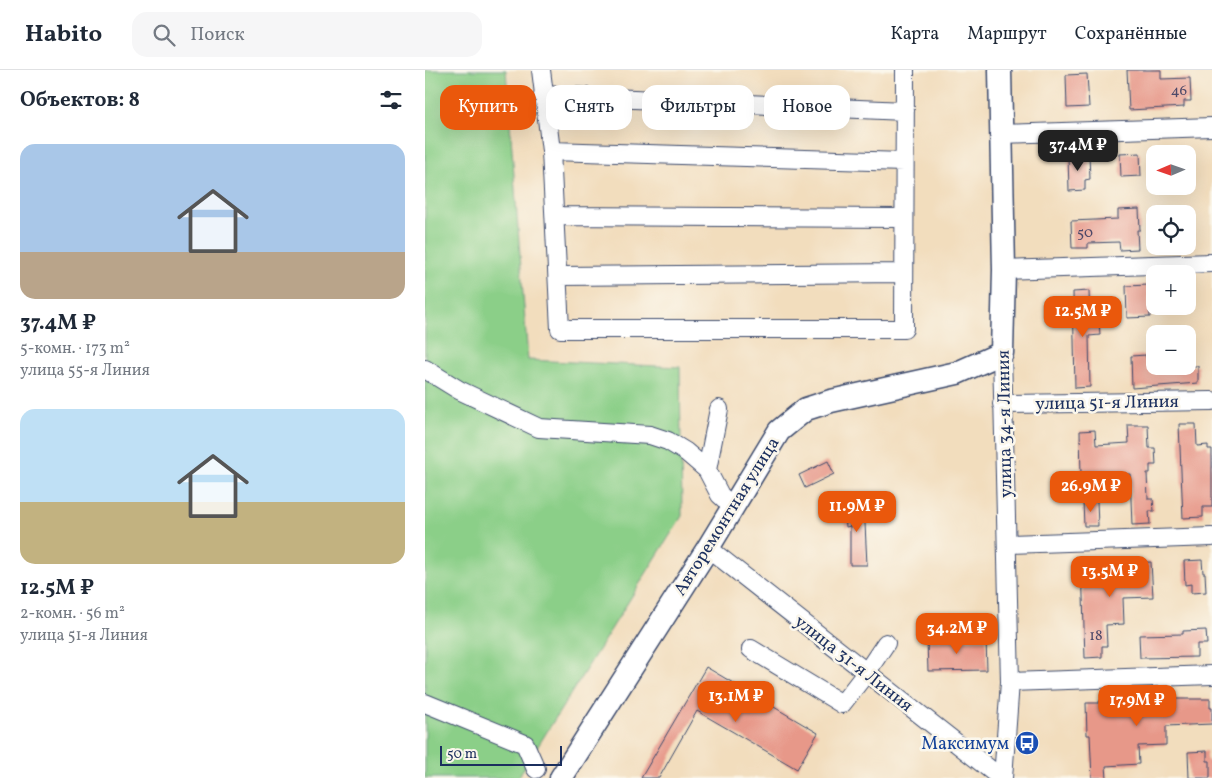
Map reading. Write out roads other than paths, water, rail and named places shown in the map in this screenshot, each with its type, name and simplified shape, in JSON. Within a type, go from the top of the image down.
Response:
[{"type":"main road","name":"улица 34-я Линия","points":[[1000,70],[1000,134],[1005,270],[1002,353]]},
{"type":"main road","name":"Авторемонтная улица","points":[[561,778],[733,507],[779,430],[806,409],[831,401],[957,373],[1002,353]]},
{"type":"street","points":[[541,70],[551,151],[561,329],[904,329],[905,70]]},
{"type":"street","points":[[543,95],[905,111]]},
{"type":"street","points":[[1000,134],[1212,127]]},
{"type":"street","points":[[551,151],[904,162]]},
{"type":"street","points":[[555,216],[904,218]]},
{"type":"street","points":[[1005,270],[1212,263]]},
{"type":"street","points":[[558,276],[904,273]]},
{"type":"street","name":"улица 34-я Линия","points":[[1002,353],[1010,682],[1002,778]]},
{"type":"street","points":[[425,369],[459,390],[539,428],[650,435],[668,441],[686,452],[707,470],[720,495],[733,507]]},
{"type":"street","name":"улица 51-я Линия","points":[[1002,404],[1212,400]]},
{"type":"street","points":[[707,470],[719,409]]},
{"type":"street","points":[[1007,544],[1212,537]]},
{"type":"street","name":"улица 31-я Линия","points":[[707,548],[1002,778]]},
{"type":"street","points":[[751,649],[842,704],[886,644]]},
{"type":"street","points":[[1010,682],[1212,675]]},
{"type":"street","points":[[425,703],[525,744],[536,768]]},
{"type":"place","name":"Максимум","points":[[1027,743]]}]
